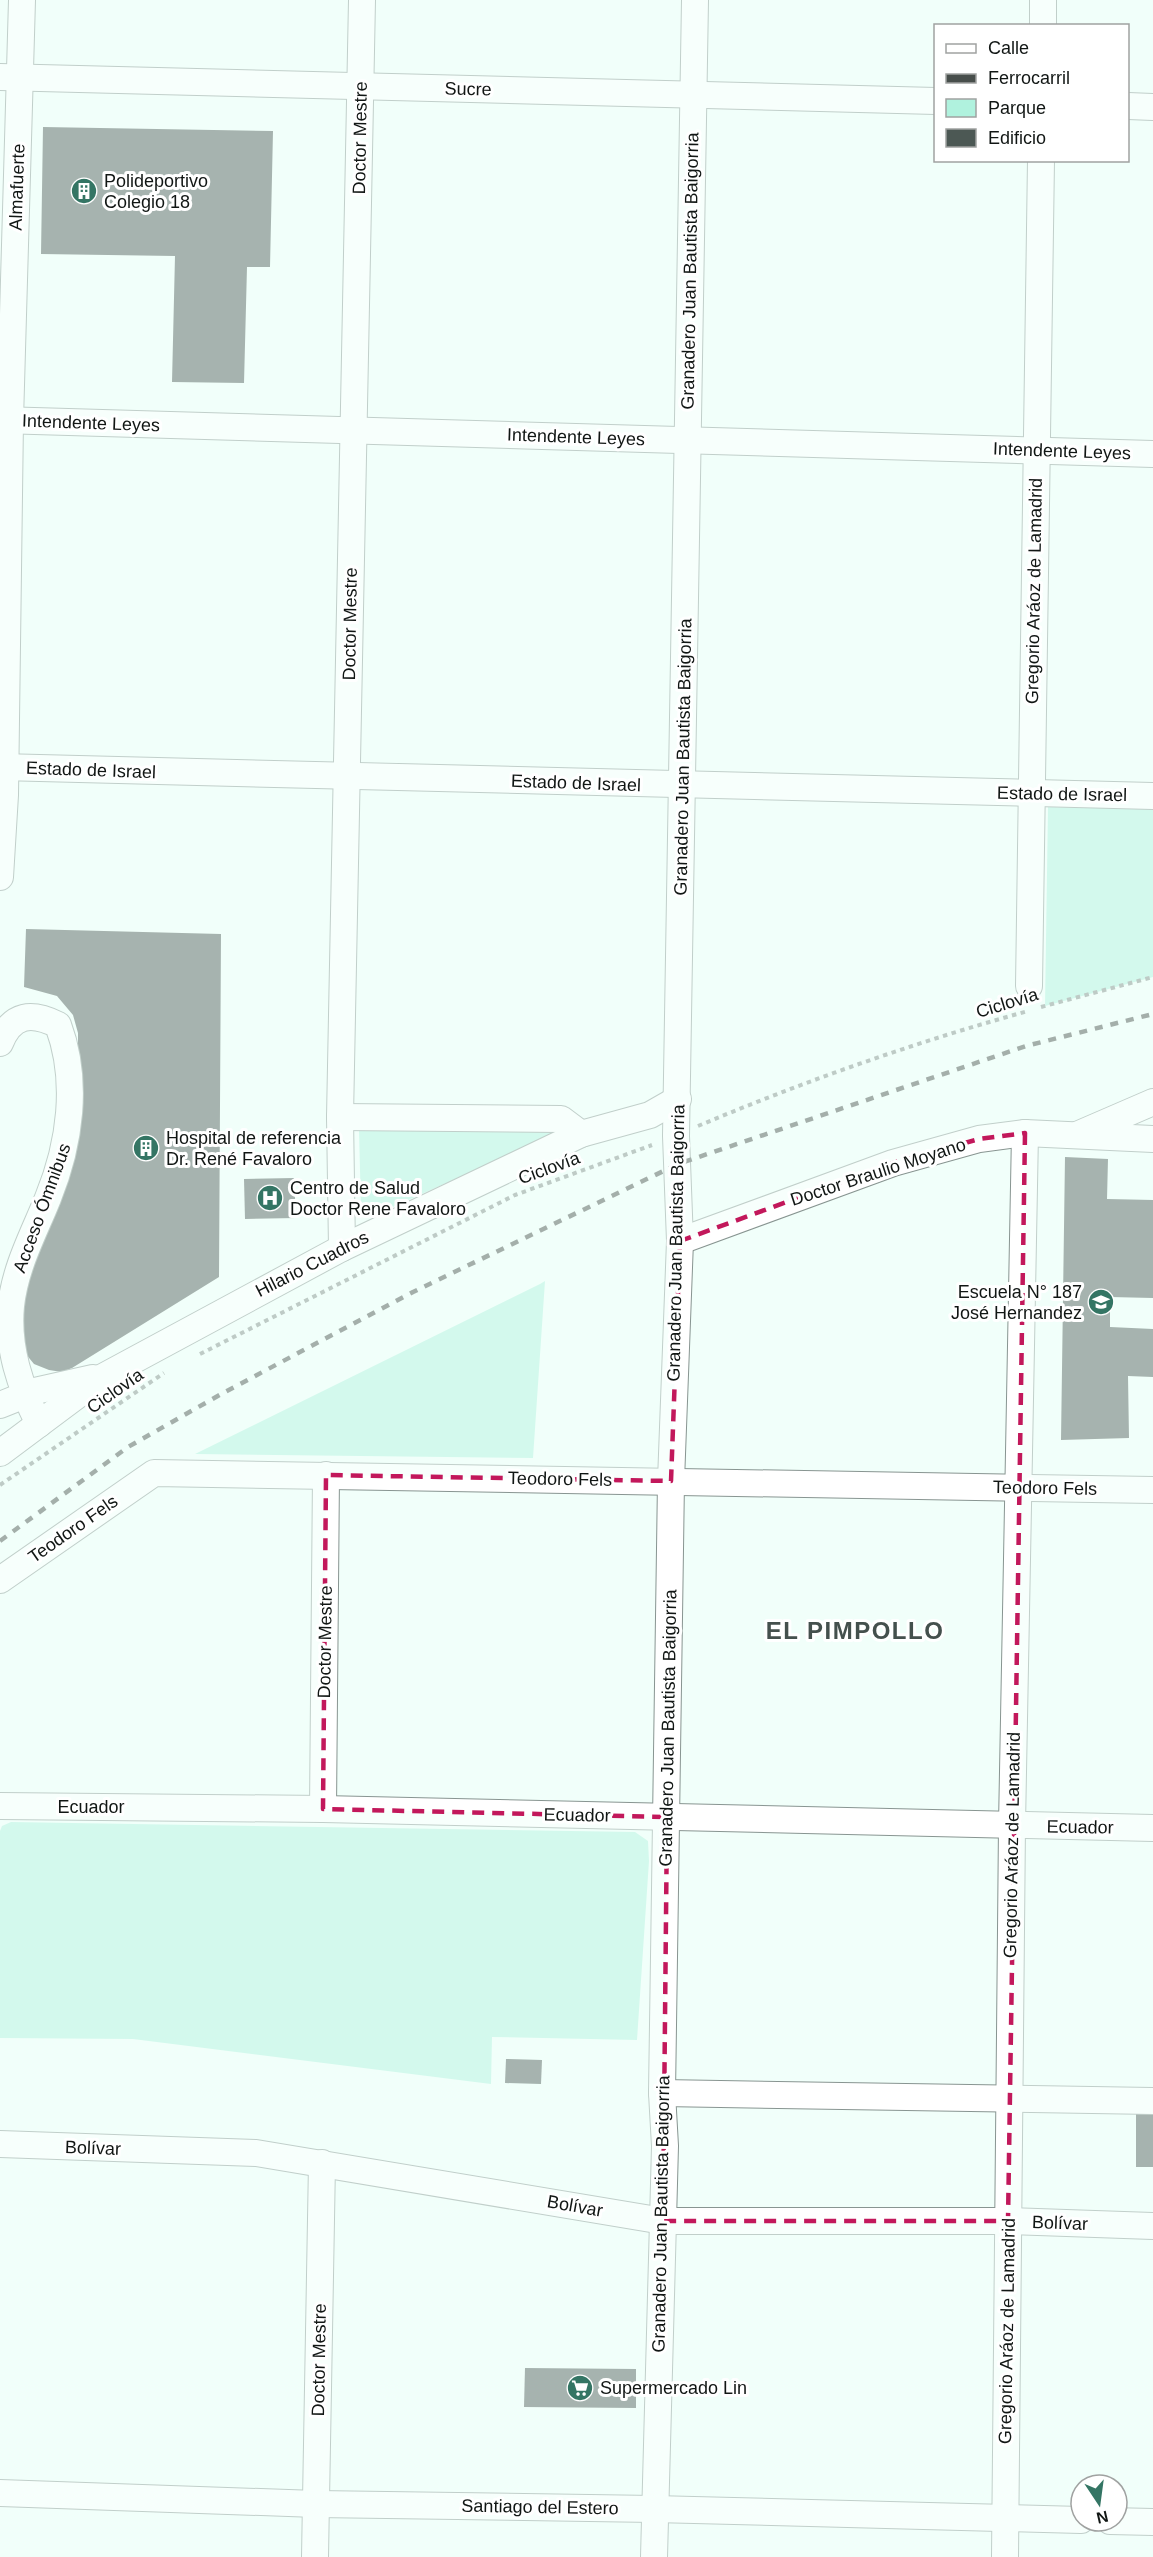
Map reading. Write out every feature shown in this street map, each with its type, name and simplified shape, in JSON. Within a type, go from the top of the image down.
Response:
[{"type":"street","name":"Almafuerte","points":[[0,878],[10,77],[22,0]]},
{"type":"street","name":"Doctor Mestre","points":[[342,1248],[340,1117],[362,0]]},
{"type":"street","name":"Granadero Juan Bautista Baigorria","points":[[654,2557],[665,2146],[662,2093],[668,1817],[671,1481],[680,1241],[676,1136],[695,0]]},
{"type":"street","points":[[1043,0],[1043,24]]},
{"type":"street","name":"Sucre","points":[[10,77],[934,101]]},
{"type":"street","points":[[1129,106],[1153,106]]},
{"type":"street","name":"Gregorio Aráoz de Lamadrid","points":[[1029,986],[1041,162]]},
{"type":"street","name":"Intendente Leyes","points":[[5,420],[1153,454]]},
{"type":"street","name":"Estado de Israel","points":[[3,767],[682,786],[1153,796]]},
{"type":"street","name":"Acceso Ómnibus","points":[[0,1043],[5,1030],[20,1018],[42,1017],[58,1025],[66,1046],[69,1108],[65,1149],[18,1273],[11,1307],[11,1335],[15,1365],[26,1397],[39,1424]]},
{"type":"street","name":"Hilario Cuadros","points":[[0,1452],[105,1375],[342,1248],[581,1134],[650,1115],[678,1099]]},
{"type":"street","points":[[1074,1136],[1153,1102]]},
{"type":"street","points":[[340,1117],[561,1119],[581,1134]]},
{"type":"street","name":"Gregorio Aráoz de Lamadrid","points":[[1005,2557],[1008,2098],[1024,1133]]},
{"type":"street","name":"Doctor Braulio Moyano","points":[[680,1241],[893,1163],[979,1139],[1024,1133],[1153,1139]]},
{"type":"street","points":[[0,1405],[26,1397],[35,1391],[105,1375]]},
{"type":"street","name":"Teodoro Fels","points":[[0,1580],[154,1473],[1153,1490]]},
{"type":"street","name":"Doctor Mestre","points":[[323,1809],[327,1475]]},
{"type":"street","name":"Ecuador","points":[[0,1806],[323,1809],[1153,1828]]},
{"type":"street","points":[[662,2093],[1153,2101]]},
{"type":"street","name":"Bolívar","points":[[0,2144],[256,2153],[663,2221],[1008,2221],[1153,2226]]},
{"type":"street","name":"Doctor Mestre","points":[[315,2557],[322,2163]]},
{"type":"street","name":"Santiago del Estero","points":[[0,2493],[316,2504],[654,2509],[1069,2520]]},
{"type":"street","points":[[1129,2521],[1153,2522]]},
{"type":"path","name":"Ciclovía","points":[[199,1355],[515,1195],[676,1136],[765,1098],[884,1056],[1011,1016],[1153,977]]},
{"type":"path","name":"Ciclovía","points":[[0,1485],[167,1371]]},
{"type":"highlighted area","points":[[1025,1133],[1008,2221],[663,2221],[667,1817],[323,1809],[326,1475],[671,1481],[680,1241],[893,1163],[979,1139]]},
{"type":"green space","points":[[1048,807],[1153,809],[1153,977],[1045,1006]]},
{"type":"green space","points":[[365,1124],[550,1129],[553,1135],[375,1215],[365,1215],[361,1210],[359,1130]]},
{"type":"green space","points":[[545,1281],[533,1458],[195,1454],[540,1284]]},
{"type":"green space","points":[[11,1822],[635,1832],[648,1841],[649,1861],[637,2040],[492,2037],[491,2084],[133,2039],[0,2038],[0,1831],[2,1826]]},
{"type":"building","points":[[43,127],[273,131],[270,267],[247,267],[244,383],[172,382],[175,256],[41,254]]},
{"type":"building","name":"Hospital de referencia Dr. René Favaloro","points":[[26,929],[221,934],[219,1277],[62,1372],[34,1364],[25,1353],[21,1330],[22,1294],[78,1106],[78,1033],[73,1015],[57,996],[24,987]]},
{"type":"building","name":"Escuela N° 187 José Hernandez","points":[[1065,1157],[1108,1159],[1107,1199],[1153,1200],[1153,1298],[1110,1297],[1110,1327],[1153,1329],[1153,1377],[1128,1376],[1129,1438],[1061,1440]]},
{"type":"building","name":"Centro de Salud Doctor Rene Favaloro","points":[[294,1178],[296,1218],[245,1219],[244,1179]]},
{"type":"building","points":[[506,2059],[542,2060],[541,2084],[505,2083]]},
{"type":"building","points":[[1136,2113],[1153,2113],[1153,2167],[1136,2167]]},
{"type":"building","name":"Supermercado Lin","points":[[525,2368],[636,2369],[636,2408],[524,2407]]},
{"type":"railway","points":[[0,1541],[128,1447],[223,1393],[413,1292],[678,1164],[1026,1046],[1153,1014]]},
{"type":"place","name":"Polideportivo Colegio 18","points":[[84,191]]},
{"type":"place","name":"Hospital de referencia Dr. René Favaloro","points":[[146,1148]]},
{"type":"place","name":"Centro de Salud Doctor Rene Favaloro","points":[[270,1198]]},
{"type":"place","name":"Escuela N° 187 José Hernandez","points":[[1101,1302]]},
{"type":"place","name":"Supermercado Lin","points":[[580,2388]]},
{"type":"district","name":"EL PIMPOLLO","points":[[855,1630]]}]
